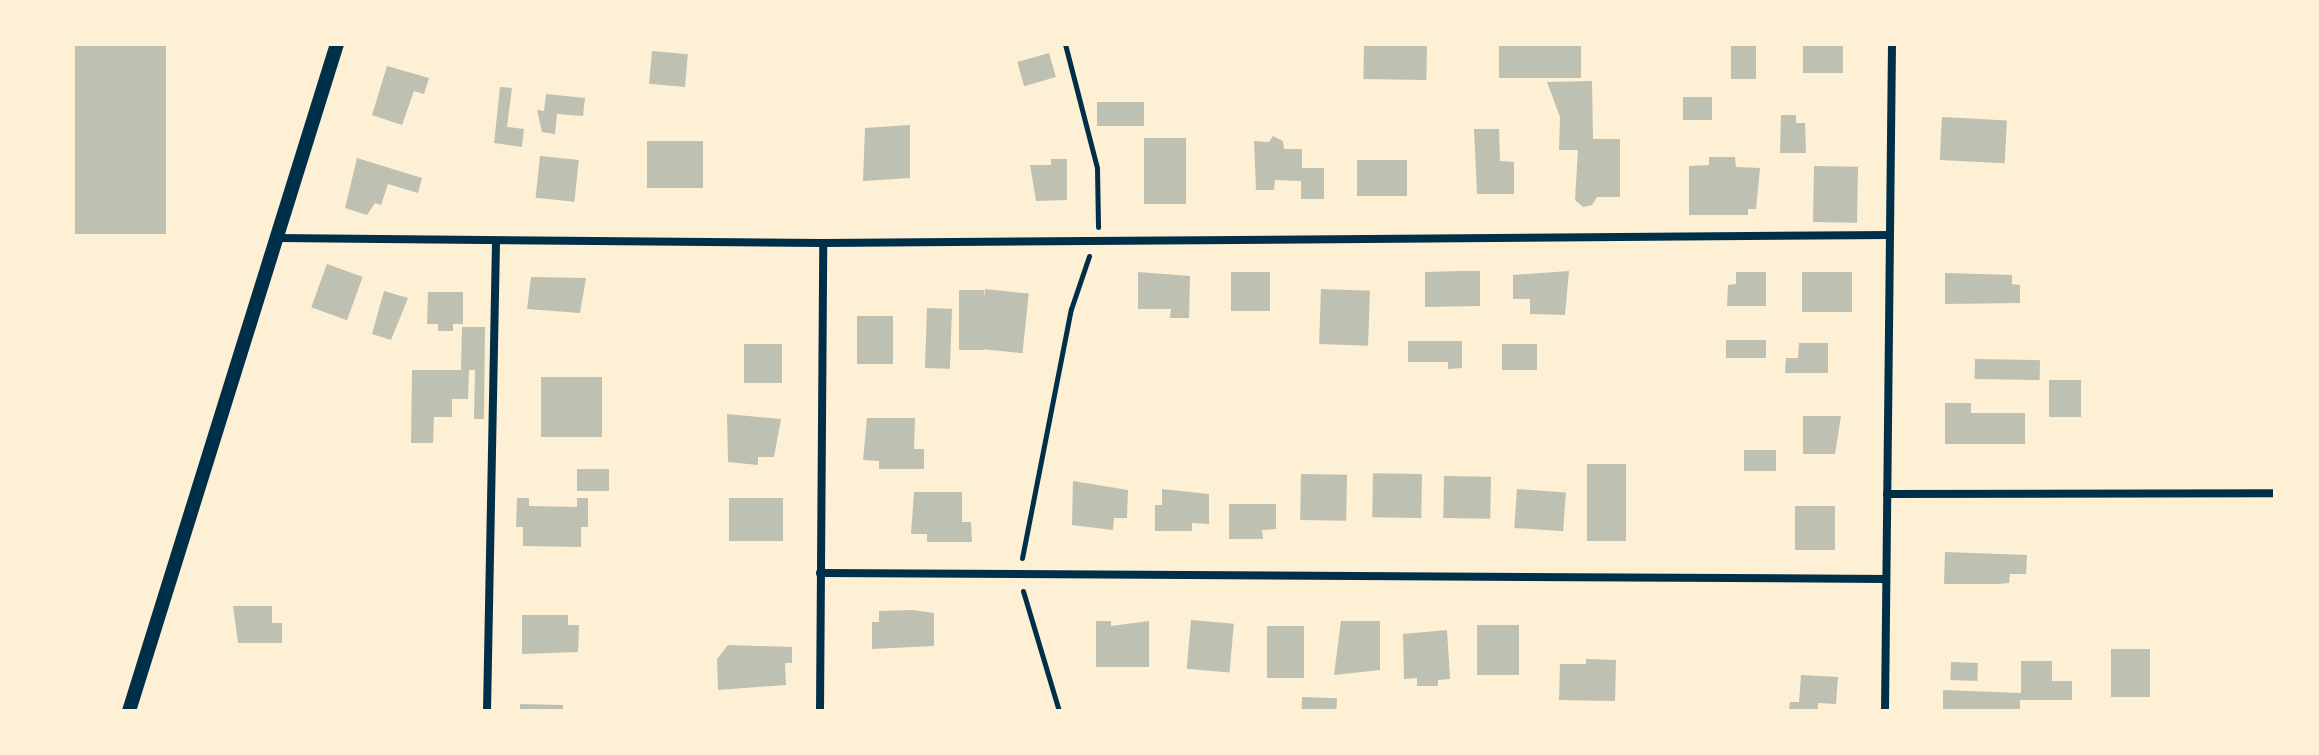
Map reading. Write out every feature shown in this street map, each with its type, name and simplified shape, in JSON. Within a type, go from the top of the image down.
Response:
[{"type":"street","points":[[129,711],[337,44]]},
{"type":"street","points":[[1885,711],[1892,44]]},
{"type":"street","points":[[278,238],[823,243],[1890,235]]},
{"type":"street","points":[[487,711],[496,242]]},
{"type":"street","points":[[820,711],[823,243]]},
{"type":"street","points":[[1887,494],[2275,493]]},
{"type":"street","points":[[820,573],[1886,579]]},
{"type":"path","points":[[1059,711],[1018,575],[1071,309],[1095,241],[1097,168],[1065,44]]},
{"type":"building","points":[[75,44],[166,44],[166,234],[75,234]]},
{"type":"building","points":[[1364,44],[1427,45],[1426,80],[1363,79]]},
{"type":"building","points":[[1499,44],[1581,44],[1581,78],[1499,78]]},
{"type":"building","points":[[1731,44],[1756,44],[1756,79],[1731,79]]},
{"type":"building","points":[[1803,44],[1843,44],[1843,73],[1803,73]]},
{"type":"building","points":[[652,51],[688,54],[685,87],[649,84]]},
{"type":"building","points":[[1049,53],[1056,77],[1024,86],[1017,62]]},
{"type":"building","points":[[387,66],[429,78],[424,94],[414,91],[402,125],[372,115]]},
{"type":"building","points":[[1592,81],[1593,139],[1620,139],[1620,197],[1597,197],[1592,205],[1583,207],[1575,200],[1578,150],[1559,150],[1560,117],[1547,82]]},
{"type":"building","points":[[500,87],[512,88],[507,127],[524,129],[522,147],[494,143]]},
{"type":"building","points":[[546,94],[585,98],[583,116],[557,114],[555,134],[542,132],[537,110],[544,111]]},
{"type":"building","points":[[1683,97],[1712,97],[1712,120],[1683,120]]},
{"type":"building","points":[[1097,102],[1144,102],[1144,126],[1097,126]]},
{"type":"building","points":[[1781,115],[1796,115],[1796,123],[1805,123],[1806,153],[1780,153]]},
{"type":"building","points":[[1942,117],[2007,120],[2005,163],[1940,160]]},
{"type":"building","points":[[910,125],[910,178],[863,181],[865,128]]},
{"type":"building","points":[[1474,129],[1499,129],[1500,161],[1514,162],[1514,194],[1477,194]]},
{"type":"building","points":[[1273,136],[1283,141],[1284,149],[1302,149],[1302,168],[1324,168],[1324,199],[1301,199],[1301,181],[1275,180],[1274,190],[1256,190],[1254,141],[1269,142]]},
{"type":"building","points":[[1144,138],[1186,138],[1186,204],[1144,204]]},
{"type":"building","points":[[647,141],[703,141],[703,188],[647,188]]},
{"type":"building","points":[[540,156],[579,160],[574,202],[536,198]]},
{"type":"building","points":[[1709,157],[1735,157],[1736,167],[1760,168],[1756,209],[1748,209],[1748,215],[1689,215],[1689,166],[1709,165]]},
{"type":"building","points":[[357,158],[422,178],[418,193],[388,184],[381,205],[375,203],[367,215],[345,208]]},
{"type":"building","points":[[1051,159],[1067,159],[1067,200],[1036,201],[1030,165],[1051,165]]},
{"type":"building","points":[[1357,160],[1407,160],[1407,196],[1357,196]]},
{"type":"building","points":[[1814,166],[1858,167],[1857,223],[1813,222]]},
{"type":"building","points":[[327,264],[363,277],[347,320],[311,307]]},
{"type":"building","points":[[1480,271],[1480,306],[1425,307],[1425,272]]},
{"type":"building","points":[[1569,271],[1565,315],[1530,314],[1530,299],[1513,299],[1513,275]]},
{"type":"building","points":[[1138,272],[1190,276],[1189,318],[1170,318],[1171,309],[1138,309]]},
{"type":"building","points":[[1231,272],[1270,272],[1270,311],[1231,311]]},
{"type":"building","points":[[1736,272],[1766,272],[1766,306],[1727,306],[1728,285],[1736,284]]},
{"type":"building","points":[[1802,272],[1852,272],[1852,312],[1802,312]]},
{"type":"building","points":[[1945,273],[2012,275],[2012,284],[2020,285],[2020,303],[1945,304]]},
{"type":"building","points":[[531,277],[586,278],[580,313],[527,309]]},
{"type":"building","points":[[985,289],[1029,294],[1022,353],[979,349]]},
{"type":"building","points":[[1321,289],[1370,291],[1368,346],[1319,344]]},
{"type":"building","points":[[959,290],[984,290],[984,350],[959,350]]},
{"type":"building","points":[[384,291],[408,298],[391,340],[372,334]]},
{"type":"building","points":[[428,292],[463,292],[463,324],[453,324],[453,331],[438,331],[438,324],[427,324]]},
{"type":"building","points":[[927,308],[952,309],[950,369],[925,368]]},
{"type":"building","points":[[857,316],[893,316],[893,364],[857,364]]},
{"type":"building","points":[[462,327],[485,327],[484,419],[474,419],[475,370],[469,370],[468,399],[452,399],[452,417],[434,417],[433,443],[411,443],[412,370],[461,370]]},
{"type":"building","points":[[1726,340],[1766,340],[1766,358],[1726,358]]},
{"type":"building","points":[[1408,341],[1462,341],[1462,368],[1448,369],[1448,362],[1408,362]]},
{"type":"building","points":[[1799,343],[1828,343],[1828,373],[1785,373],[1786,358],[1798,358]]},
{"type":"building","points":[[744,344],[782,344],[782,383],[744,383]]},
{"type":"building","points":[[1502,344],[1537,344],[1537,370],[1502,370]]},
{"type":"building","points":[[1975,359],[2040,360],[2040,380],[1975,379]]},
{"type":"building","points":[[541,377],[602,377],[602,437],[541,437]]},
{"type":"building","points":[[2049,380],[2081,380],[2081,417],[2049,417]]},
{"type":"building","points":[[1945,403],[1971,403],[1971,413],[2025,413],[2025,444],[1945,444]]},
{"type":"building","points":[[727,414],[781,419],[774,457],[758,457],[758,465],[728,462]]},
{"type":"building","points":[[1803,416],[1841,416],[1835,454],[1803,454]]},
{"type":"building","points":[[867,418],[915,418],[914,449],[924,449],[924,469],[879,469],[879,461],[863,460]]},
{"type":"building","points":[[1744,450],[1776,450],[1776,471],[1744,471]]},
{"type":"building","points":[[1587,464],[1626,464],[1626,541],[1587,541]]},
{"type":"building","points":[[577,469],[609,469],[609,491],[577,491]]},
{"type":"building","points":[[1373,473],[1422,474],[1421,518],[1372,517]]},
{"type":"building","points":[[1301,474],[1347,475],[1346,521],[1300,520]]},
{"type":"building","points":[[1444,476],[1491,477],[1490,519],[1443,518]]},
{"type":"building","points":[[1073,481],[1128,490],[1127,518],[1114,518],[1113,530],[1072,525]]},
{"type":"building","points":[[1162,489],[1209,494],[1209,524],[1192,523],[1192,531],[1155,531],[1155,505],[1162,505]]},
{"type":"building","points":[[1517,489],[1566,492],[1563,531],[1514,528]]},
{"type":"building","points":[[914,492],[962,492],[962,522],[971,522],[972,542],[927,542],[927,534],[911,534]]},
{"type":"building","points":[[517,498],[529,498],[529,506],[577,507],[577,498],[588,498],[588,527],[581,527],[581,547],[523,546],[523,527],[516,527]]},
{"type":"building","points":[[729,498],[783,498],[783,541],[729,541]]},
{"type":"building","points":[[1229,504],[1276,504],[1276,529],[1262,530],[1263,539],[1229,539]]},
{"type":"building","points":[[1795,506],[1835,506],[1835,550],[1795,550]]},
{"type":"building","points":[[1945,552],[2027,555],[2026,574],[2010,574],[2009,583],[1944,584]]},
{"type":"building","points":[[233,606],[272,606],[272,623],[282,623],[282,643],[238,643]]},
{"type":"building","points":[[879,611],[934,613],[934,646],[872,649],[872,622],[879,622]]},
{"type":"building","points":[[522,615],[568,615],[568,625],[579,625],[578,652],[522,654]]},
{"type":"building","points":[[1191,620],[1234,624],[1230,673],[1187,669]]},
{"type":"building","points":[[1096,621],[1111,621],[1111,626],[1149,621],[1149,667],[1096,667]]},
{"type":"building","points":[[1341,621],[1380,621],[1380,670],[1334,675]]},
{"type":"building","points":[[1477,625],[1519,625],[1519,675],[1477,675]]},
{"type":"building","points":[[1267,626],[1304,626],[1304,678],[1267,678]]},
{"type":"building","points":[[1447,630],[1450,679],[1438,680],[1438,686],[1417,686],[1417,678],[1404,679],[1403,634]]},
{"type":"building","points":[[728,645],[792,647],[792,663],[785,663],[786,685],[718,690],[717,659]]},
{"type":"building","points":[[2111,649],[2150,649],[2150,697],[2111,697]]},
{"type":"building","points":[[1586,659],[1616,660],[1615,701],[1559,700],[1560,664],[1586,664]]},
{"type":"building","points":[[2021,661],[2052,661],[2052,681],[2072,681],[2072,700],[2020,700],[2020,711],[1943,711],[1943,690],[2021,693]]},
{"type":"building","points":[[1951,662],[1978,663],[1977,681],[1950,680]]},
{"type":"building","points":[[1801,675],[1838,677],[1836,704],[1818,703],[1818,711],[1789,711],[1790,702],[1799,702]]},
{"type":"building","points":[[1302,697],[1337,698],[1337,711],[1302,711]]},
{"type":"building","points":[[520,704],[563,705],[563,711],[520,711]]}]
